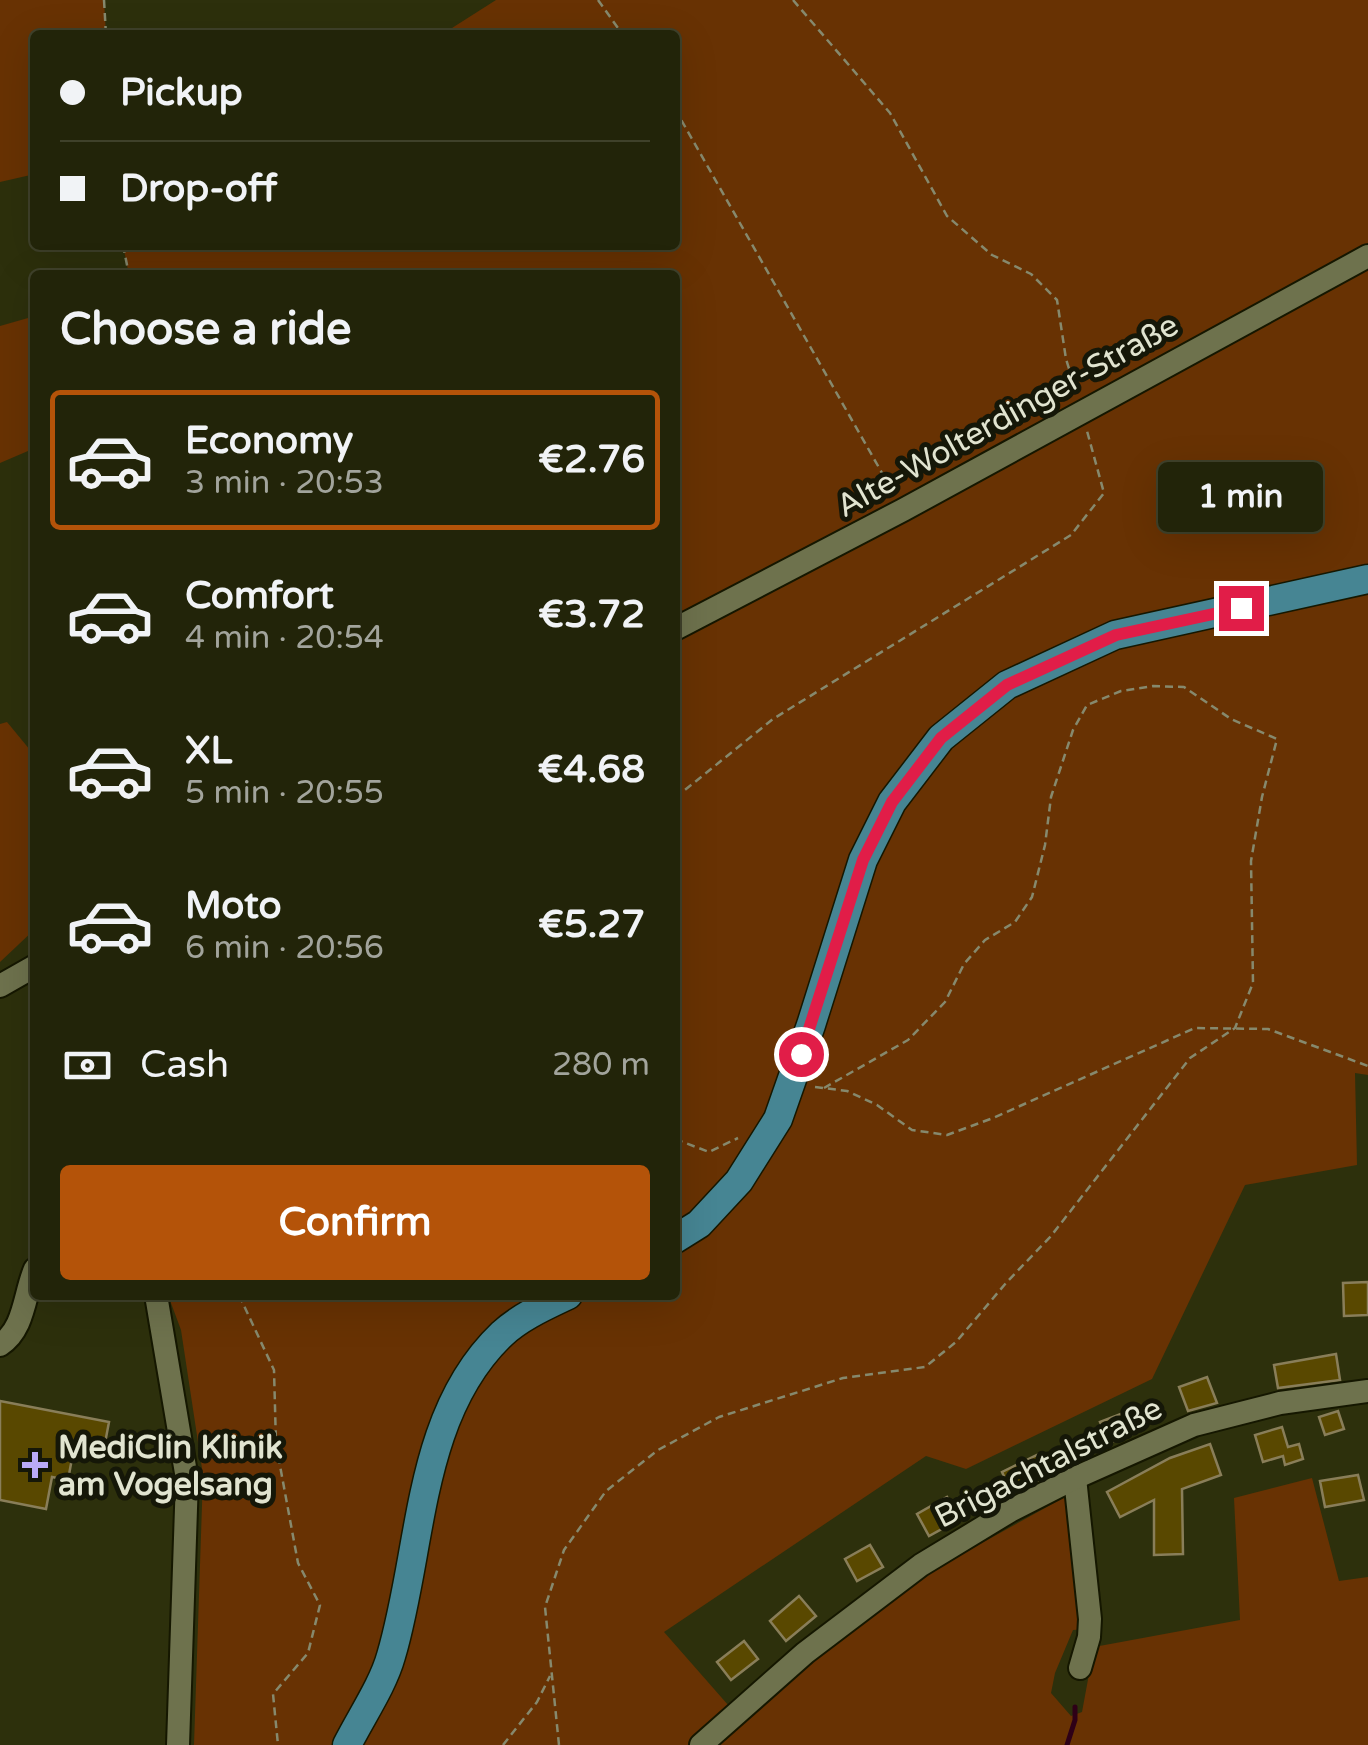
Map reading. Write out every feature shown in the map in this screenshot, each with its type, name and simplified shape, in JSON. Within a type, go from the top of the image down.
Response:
[{"type":"main road","points":[[680,1235],[699,1224],[739,1181],[778,1120],[863,860],[892,802],[941,738],[1007,685],[1116,635],[1368,579]]},
{"type":"main road","points":[[347,1745],[390,1660],[409,1586],[423,1493],[445,1419],[472,1369],[527,1304]]},
{"type":"street","name":"Alte-Wolterdinger-Straße","points":[[680,626],[904,510],[1368,256]]},
{"type":"street","points":[[0,986],[30,969]]},
{"type":"street","points":[[0,1346],[20,1319],[30,1286]]},
{"type":"street","points":[[157,1300],[188,1479],[178,1745]]},
{"type":"street","name":"Brigachtalstraße","points":[[701,1745],[805,1653],[920,1564],[1010,1511],[1194,1425],[1280,1403],[1368,1391]]},
{"type":"street","points":[[1075,1478],[1090,1619],[1080,1668]]},
{"type":"path","points":[[104,0],[106,30]]},
{"type":"path","points":[[598,0],[619,30]]},
{"type":"path","points":[[603,9],[606,0]]},
{"type":"path","points":[[680,794],[774,719],[1071,535],[1104,494],[1066,359],[1057,300],[1032,274],[992,255],[947,216],[890,113],[793,0]]},
{"type":"path","points":[[680,117],[904,510]]},
{"type":"path","points":[[559,1745],[545,1608],[564,1550],[606,1491],[658,1450],[718,1417],[843,1378],[926,1366],[956,1342],[1051,1236],[1190,1058],[1234,1028],[1252,983],[1252,861],[1277,738],[1231,719],[1184,687],[1152,686],[1121,691],[1087,706],[1073,730],[1051,798],[1032,897],[1015,922],[985,940],[964,964],[946,1002],[908,1040],[824,1088]]},
{"type":"path","points":[[791,1084],[847,1091],[878,1105],[912,1130],[947,1135],[1195,1028],[1268,1028],[1368,1066]]},
{"type":"path","points":[[680,1141],[709,1152],[744,1136]]},
{"type":"path","points":[[240,1300],[274,1370],[276,1444],[298,1563],[320,1604],[308,1653],[273,1694],[278,1745]]},
{"type":"path","points":[[186,1459],[276,1444]]},
{"type":"path","points":[[503,1745],[537,1702],[551,1674]]},
{"type":"shaded area","points":[[0,0],[104,0],[106,30],[30,30],[30,175],[0,182]]},
{"type":"shaded area","points":[[496,0],[1368,0],[1368,1075],[1355,1073],[1357,1165],[1245,1185],[1152,1379],[966,1469],[926,1456],[664,1632],[743,1722],[802,1668],[933,1570],[1074,1492],[1089,1629],[1073,1630],[1051,1693],[1071,1716],[1082,1712],[1094,1647],[1240,1620],[1234,1498],[1312,1478],[1339,1581],[1368,1577],[1368,1745],[194,1745],[203,1475],[181,1330],[170,1300],[680,1300],[680,270],[128,270],[124,250],[680,250],[680,30],[449,30]]},
{"type":"shaded area","points":[[30,317],[30,450],[0,463],[0,326]]},
{"type":"shaded area","points":[[7,722],[30,750],[30,934],[0,962],[0,724]]},
{"type":"building","points":[[1368,1282],[1368,1315],[1344,1316],[1343,1283]]},
{"type":"building","points":[[1336,1354],[1340,1380],[1278,1388],[1274,1365]]},
{"type":"building","points":[[1207,1377],[1217,1403],[1188,1411],[1179,1387]]},
{"type":"building","points":[[0,1401],[109,1422],[102,1459],[73,1453],[68,1480],[52,1477],[46,1509],[0,1500]]},
{"type":"building","points":[[1338,1411],[1344,1429],[1325,1435],[1319,1417]]},
{"type":"building","points":[[1123,1413],[1132,1434],[1109,1443],[1100,1422]]},
{"type":"building","points":[[1282,1427],[1288,1447],[1299,1444],[1303,1459],[1285,1465],[1283,1456],[1263,1462],[1255,1435]]},
{"type":"building","points":[[1210,1444],[1221,1475],[1182,1489],[1183,1554],[1154,1555],[1154,1500],[1120,1517],[1107,1492],[1170,1458]]},
{"type":"building","points":[[1037,1455],[1047,1476],[1012,1493],[1002,1472]]},
{"type":"building","points":[[1358,1475],[1364,1500],[1325,1507],[1320,1481]]},
{"type":"building","points":[[947,1497],[960,1519],[929,1536],[917,1514]]},
{"type":"building","points":[[870,1545],[883,1567],[857,1581],[845,1559]]},
{"type":"building","points":[[799,1596],[816,1616],[786,1641],[770,1621]]},
{"type":"building","points":[[744,1641],[758,1659],[731,1680],[717,1662]]},
{"type":"waterway","points":[[1067,1745],[1075,1707]]},
{"type":"place","name":"MediClin Klinik am Vogelsang","points":[[35,1465]]},
{"type":"route","points":[[801,1054],[863,860],[892,802],[941,738],[1007,685],[1116,635],[1241,608]]}]
